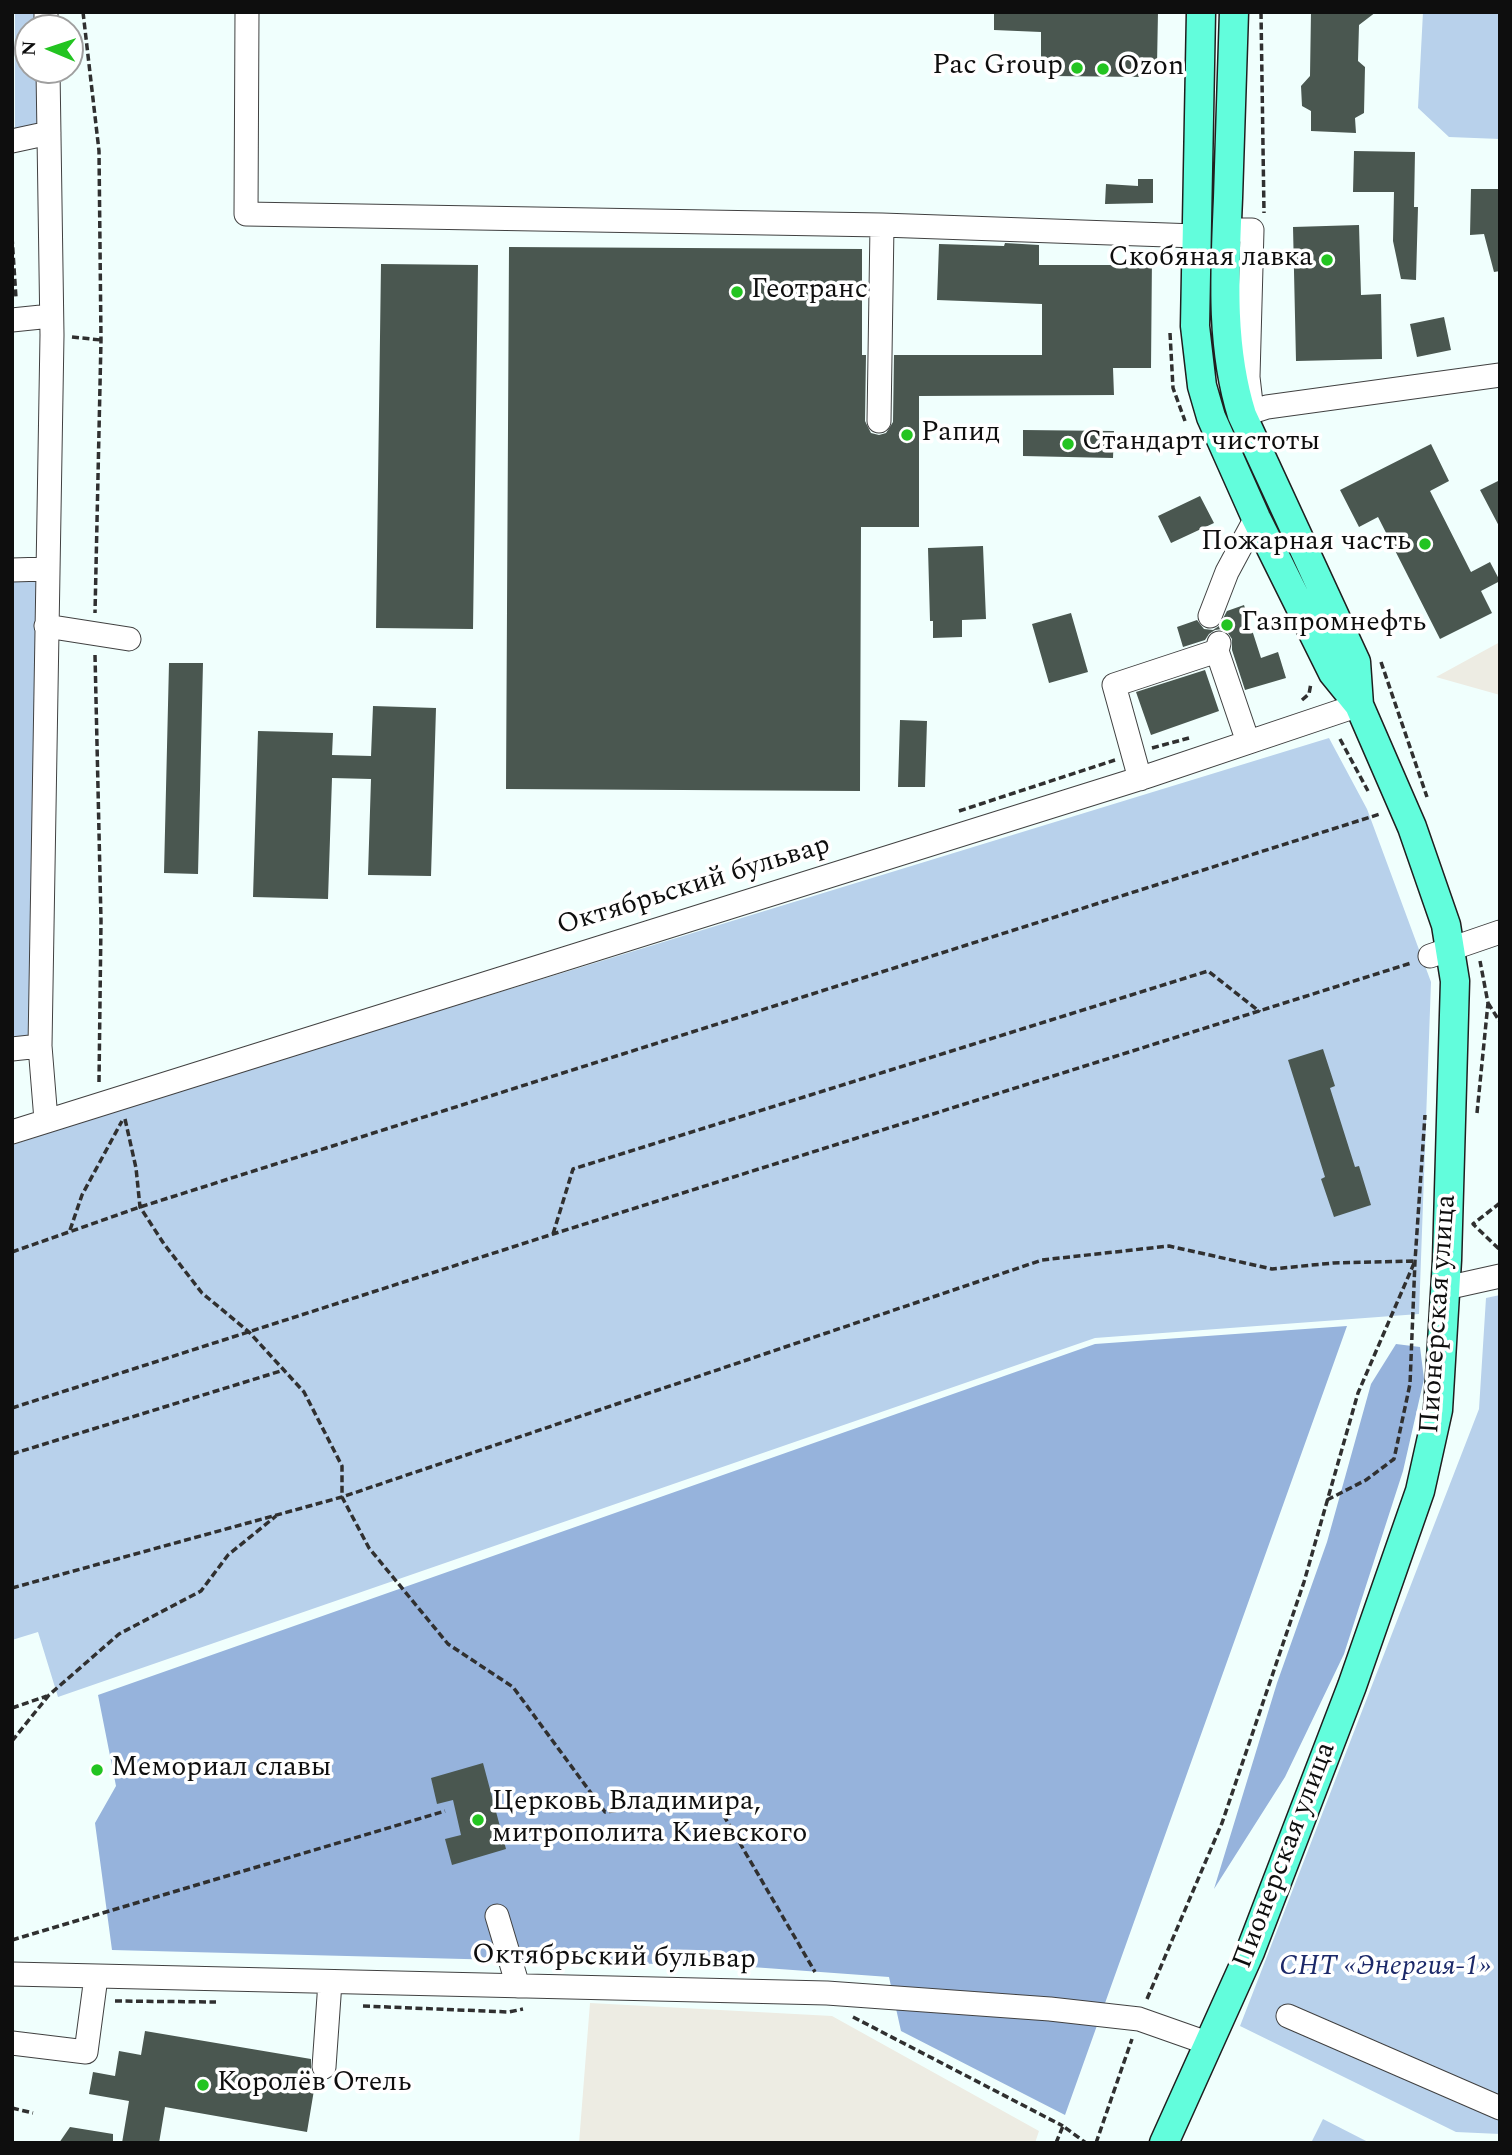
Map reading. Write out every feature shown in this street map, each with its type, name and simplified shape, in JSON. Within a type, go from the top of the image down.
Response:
[{"type":"main road","points":[[1201,12],[1195,326],[1202,386],[1211,417],[1256,518],[1333,673],[1359,705]]},
{"type":"main road","points":[[1234,12],[1226,230],[1228,354],[1233,388],[1247,413],[1356,662],[1359,705]]},
{"type":"main road","name":"Пионерская улица","points":[[1164,2143],[1250,1952],[1338,1724],[1420,1491],[1438,1410],[1446,1289],[1455,981],[1440,952],[1439,901],[1412,827],[1359,705]]},
{"type":"street","points":[[247,12],[246,214],[882,225],[1196,236]]},
{"type":"street","points":[[46,1120],[40,1046],[51,316],[48,84]]},
{"type":"street","points":[[12,141],[49,133]]},
{"type":"street","points":[[879,421],[882,225]]},
{"type":"street","points":[[15,319],[51,316]]},
{"type":"street","points":[[1247,413],[1267,407],[1500,375]]},
{"type":"street","points":[[1210,616],[1227,572],[1256,518]]},
{"type":"street","points":[[12,570],[46,569]]},
{"type":"street","points":[[46,626],[129,639]]},
{"type":"street","points":[[1140,779],[1114,685],[1218,647],[1248,742]]},
{"type":"street","name":"Октябрьский бульвар","points":[[12,1132],[1140,779],[1359,705]]},
{"type":"street","points":[[1440,952],[1500,932]]},
{"type":"street","points":[[12,1049],[40,1046]]},
{"type":"street","points":[[1446,1289],[1500,1276]]},
{"type":"street","points":[[497,1916],[518,1986]]},
{"type":"street","name":"Октябрьский бульвар","points":[[12,1974],[827,1993],[1050,2009],[1139,2019],[1210,2044]]},
{"type":"street","points":[[12,2043],[86,2052],[96,1977]]},
{"type":"street","points":[[324,2067],[330,1982]]},
{"type":"street","points":[[1287,2016],[1500,2108]]},
{"type":"path","points":[[83,12],[99,150],[101,340],[95,633],[100,921],[99,1091]]},
{"type":"path","points":[[12,237],[15,319]]},
{"type":"path","points":[[1340,738],[1369,792]]},
{"type":"path","points":[[12,1252],[140,1206],[1380,813]]},
{"type":"path","points":[[12,1408],[1440,952]]},
{"type":"path","points":[[553,1234],[573,1170],[600,1161],[1208,971],[1259,1012]]},
{"type":"path","points":[[1488,1003],[1500,1021]]},
{"type":"path","points":[[70,1232],[82,1195],[125,1116],[136,1168],[140,1206],[163,1244],[202,1293],[249,1332],[304,1392],[342,1466],[342,1497],[369,1548],[448,1644],[513,1687],[605,1812],[713,1797],[827,1993],[839,2009],[1063,2126],[1086,2143]]},
{"type":"path","points":[[1500,1203],[1472,1224],[1500,1250]]},
{"type":"path","points":[[12,1588],[342,1497],[1042,1260],[1169,1246],[1272,1269],[1333,1263],[1415,1261]]},
{"type":"path","points":[[1096,2143],[1139,2019],[1222,1823],[1304,1582],[1358,1393],[1415,1261]]},
{"type":"path","points":[[1327,1500],[1366,1480],[1394,1460],[1410,1384],[1415,1261]]},
{"type":"path","points":[[12,1454],[284,1370]]},
{"type":"path","points":[[12,1741],[49,1695],[119,1634],[201,1591],[228,1555],[278,1515]]},
{"type":"path","points":[[12,1709],[49,1695]]},
{"type":"path","points":[[12,1940],[445,1811]]},
{"type":"path","points":[[12,2108],[33,2113]]},
{"type":"path","points":[[1056,2143],[1063,2126]]},
{"type":"shaded area","points":[[1500,642],[1500,695],[1436,677]]},
{"type":"shaded area","points":[[1347,1326],[1065,2115],[901,2031],[889,1977],[738,1966],[112,1950],[95,1823],[116,1786],[98,1695],[1095,1344]]},
{"type":"shaded area","points":[[1396,1344],[1420,1347],[1424,1379],[1403,1471],[1344,1654],[1285,1777],[1214,1889],[1277,1683],[1327,1542],[1371,1384]]},
{"type":"shaded area","points":[[590,2003],[832,2016],[1039,2131],[1035,2143],[579,2143]]},
{"type":"green space","points":[[15,12],[40,12],[40,14]]},
{"type":"green space","points":[[1423,12],[1500,14],[1500,139],[1449,137],[1418,108]]},
{"type":"green space","points":[[15,84],[41,84],[42,127],[15,133]]},
{"type":"green space","points":[[40,577],[34,1039],[12,1041],[12,578]]},
{"type":"green space","points":[[1329,738],[1367,809],[1431,982],[1419,1314],[1095,1338],[58,1697],[38,1632],[12,1640],[12,1145],[138,1103]]},
{"type":"green space","name":"СНТ «Энергия-1»","points":[[1500,1295],[1500,2134],[1456,2132],[1240,2026],[1479,1409],[1486,1298]]},
{"type":"green space","points":[[1323,2119],[1370,2143],[1311,2143]]},
{"type":"building","points":[[994,12],[1158,12],[1157,65],[1144,64],[1144,77],[1052,76],[1052,63],[1041,63],[1041,32],[994,30]]},
{"type":"building","points":[[1311,12],[1376,12],[1359,25],[1358,61],[1365,67],[1364,113],[1355,118],[1356,133],[1311,131],[1311,111],[1302,106],[1301,86],[1310,76]]},
{"type":"building","points":[[1354,151],[1415,152],[1414,207],[1418,207],[1416,280],[1401,279],[1393,241],[1394,192],[1353,192]]},
{"type":"building","points":[[1138,179],[1153,179],[1153,203],[1105,204],[1106,184],[1138,186]]},
{"type":"building","points":[[1471,189],[1500,189],[1500,271],[1494,272],[1484,234],[1470,235]]},
{"type":"building","name":"Скобяная лавка","points":[[1359,225],[1361,295],[1381,294],[1382,359],[1296,361],[1293,227]]},
{"type":"building","points":[[1005,243],[1039,245],[1039,265],[1135,265],[1135,255],[1152,255],[1151,368],[1113,368],[1114,395],[919,396],[919,527],[861,527],[860,791],[506,789],[509,247],[862,249],[862,355],[866,355],[865,421],[871,433],[879,435],[886,433],[893,422],[894,355],[1042,355],[1042,304],[937,300],[939,244],[1004,246]]},
{"type":"building","points":[[381,264],[478,265],[473,629],[376,628]]},
{"type":"building","points":[[1444,317],[1451,350],[1417,357],[1410,324]]},
{"type":"building","name":"Стандарт чистоты","points":[[1023,430],[1114,431],[1113,458],[1023,456]]},
{"type":"building","name":"Пожарная часть","points":[[1431,444],[1449,481],[1430,491],[1471,572],[1490,562],[1500,581],[1481,591],[1492,613],[1440,639],[1378,517],[1359,527],[1340,490]]},
{"type":"building","points":[[1500,480],[1500,528],[1480,490]]},
{"type":"building","points":[[1200,496],[1214,523],[1171,543],[1158,516]]},
{"type":"building","points":[[983,546],[986,619],[962,620],[962,637],[933,638],[928,548]]},
{"type":"building","points":[[1244,605],[1261,658],[1278,652],[1286,678],[1245,690],[1232,650],[1232,639],[1228,633],[1222,629],[1215,630],[1205,640],[1183,647],[1177,627],[1197,620],[1204,629],[1213,630],[1219,626],[1227,611]]},
{"type":"building","points":[[1071,613],[1088,672],[1049,683],[1032,624]]},
{"type":"building","points":[[169,663],[203,663],[198,874],[164,873]]},
{"type":"building","points":[[1205,670],[1219,711],[1151,735],[1136,692]]},
{"type":"building","points":[[373,706],[436,708],[431,876],[368,875],[371,779],[332,778],[328,899],[253,897],[258,731],[333,733],[332,755],[371,756]]},
{"type":"building","points":[[900,720],[927,721],[925,787],[898,787]]},
{"type":"building","points":[[1323,1049],[1335,1086],[1330,1088],[1355,1167],[1359,1166],[1371,1205],[1334,1217],[1321,1179],[1325,1177],[1288,1060]]},
{"type":"building","name":"Церковь Владимира, митрополита Киевского","points":[[483,1763],[506,1849],[452,1865],[445,1839],[461,1835],[453,1800],[437,1804],[431,1778]]},
{"type":"building","name":"Королёв Отель","points":[[145,2031],[311,2059],[311,2072],[316,2078],[307,2132],[165,2107],[159,2143],[122,2143],[129,2101],[89,2094],[93,2072],[115,2076],[119,2051],[141,2055]]},
{"type":"building","points":[[70,2127],[113,2134],[113,2143],[59,2143]]},
{"type":"place","name":"Pac Group","points":[[1077,68]]},
{"type":"place","name":"Ozon","points":[[1103,69]]},
{"type":"place","name":"Скобяная лавка","points":[[1327,260]]},
{"type":"place","name":"Геотранс","points":[[737,292]]},
{"type":"place","name":"Рапид","points":[[907,435]]},
{"type":"place","name":"Стандарт чистоты","points":[[1068,444]]},
{"type":"place","name":"Пожарная часть","points":[[1425,544]]},
{"type":"place","name":"Газпромнефть","points":[[1227,625]]},
{"type":"place","name":"Мемориал славы","points":[[97,1770]]},
{"type":"place","name":"Церковь Владимира, митрополита Киевского","points":[[478,1820]]},
{"type":"place","name":"Королёв Отель","points":[[203,2085]]}]
